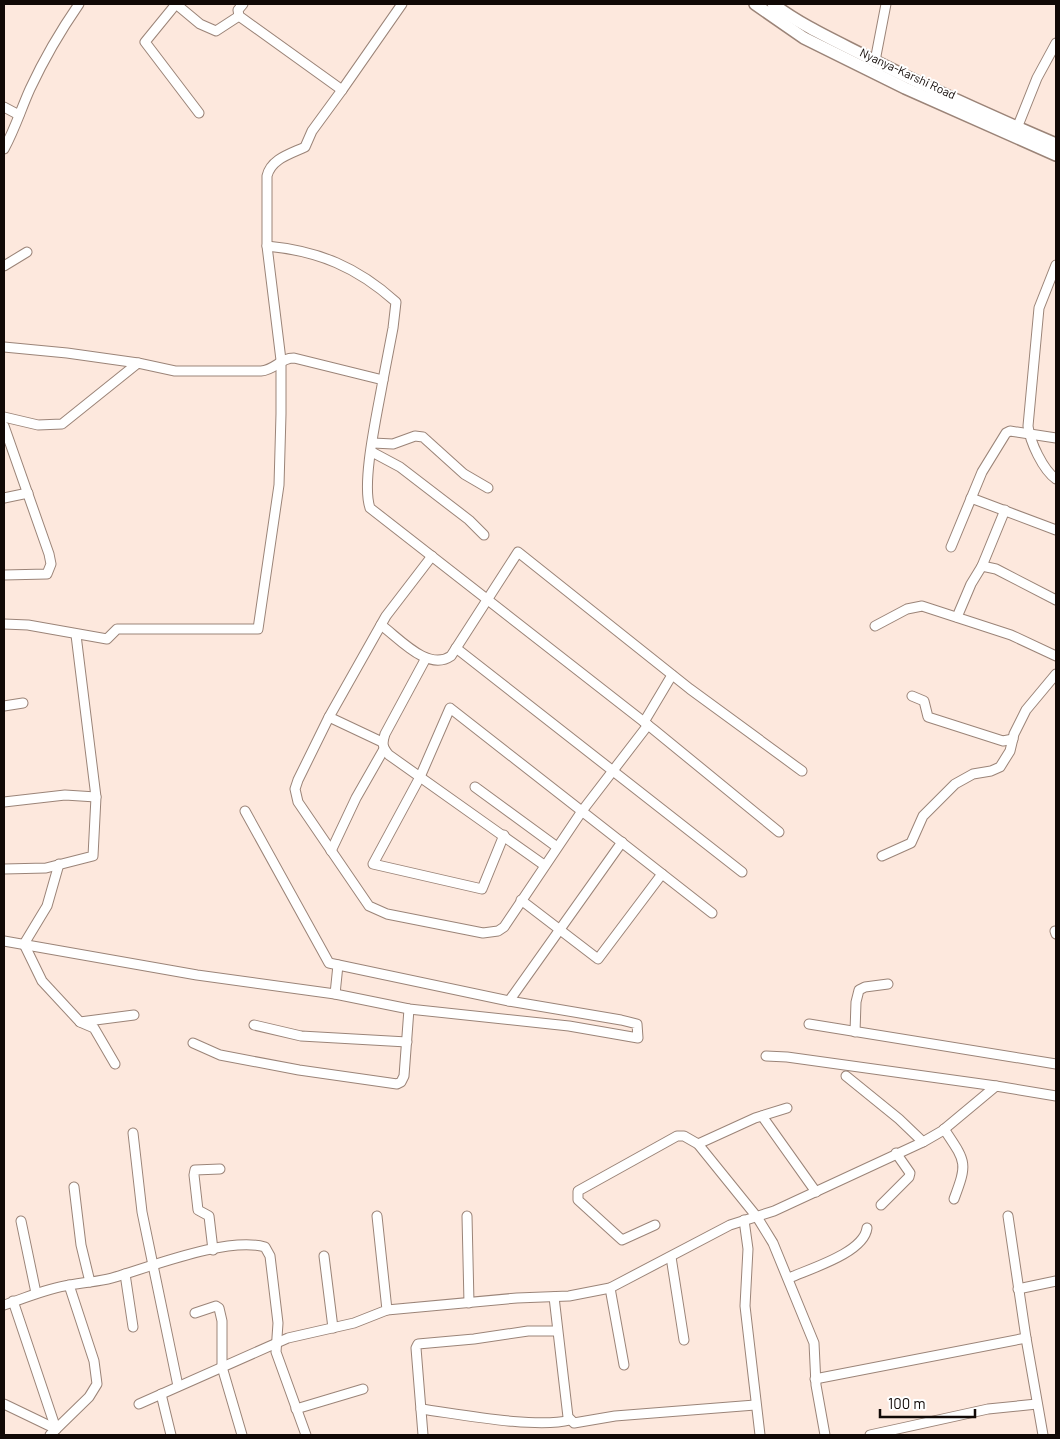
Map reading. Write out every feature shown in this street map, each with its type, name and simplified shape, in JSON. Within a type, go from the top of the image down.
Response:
[{"type":"main road","name":"Nyanya-Karshi Road","points":[[755,4],[771,7],[875,61],[1017,128],[1056,151]]},
{"type":"main road","name":"Nyanya-Karshi Road","points":[[771,7],[804,38],[905,88],[1056,151]]},
{"type":"street","points":[[4,149],[16,128],[19,115],[52,46],[79,4]]},
{"type":"street","points":[[199,113],[145,42],[176,4],[200,24],[216,31],[239,16]]},
{"type":"street","points":[[243,4],[238,10],[239,16],[342,90]]},
{"type":"street","points":[[4,624],[28,625],[107,639],[117,629],[258,629],[279,485],[282,360],[267,246],[266,185],[268,170],[276,161],[305,147],[402,4]]},
{"type":"street","points":[[875,61],[886,4]]},
{"type":"street","points":[[1017,128],[1037,78],[1056,42]]},
{"type":"street","points":[[4,107],[19,115]]},
{"type":"street","points":[[267,246],[342,264],[396,302],[394,328],[372,448],[367,494],[370,508],[646,723],[779,832]]},
{"type":"street","points":[[4,266],[27,252]]},
{"type":"street","points":[[1056,265],[1039,308],[1029,434],[1047,469],[1056,479]]},
{"type":"street","points":[[4,347],[67,352],[175,371],[261,371],[274,368],[282,360],[294,358],[383,380]]},
{"type":"street","points":[[4,417],[47,426],[62,424],[138,363]]},
{"type":"street","points":[[4,426],[49,554],[50,569],[47,574],[40,575],[4,575]]},
{"type":"street","points":[[951,547],[982,472],[1006,433],[1010,431],[1053,438]]},
{"type":"street","points":[[372,448],[393,444],[415,436],[424,437],[464,474],[488,488]]},
{"type":"street","points":[[1036,449],[1053,438]]},
{"type":"street","points":[[372,448],[469,520],[484,535]]},
{"type":"street","points":[[4,498],[28,493]]},
{"type":"street","points":[[971,498],[1056,530]]},
{"type":"street","points":[[958,617],[1005,510]]},
{"type":"street","points":[[381,625],[426,658],[439,661],[445,660],[456,648],[518,552],[672,675],[802,771]]},
{"type":"street","points":[[432,556],[381,625],[329,717],[295,789],[298,802],[369,906],[387,914],[483,933],[492,933],[504,927],[544,865],[646,723],[672,675]]},
{"type":"street","points":[[982,566],[996,569],[1056,600]]},
{"type":"street","points":[[875,626],[895,614],[922,606],[1011,636],[1056,656]]},
{"type":"street","points":[[4,869],[46,868],[94,856],[96,797],[76,635]]},
{"type":"street","points":[[456,648],[742,872]]},
{"type":"street","points":[[332,851],[356,798],[426,658]]},
{"type":"street","points":[[882,856],[911,844],[922,816],[955,784],[973,774],[991,771],[1000,767],[1010,751],[1013,739],[1026,710],[1056,674]]},
{"type":"street","points":[[912,696],[924,701],[928,717],[933,720],[945,721],[1003,741],[1013,739]]},
{"type":"street","points":[[4,706],[23,703]]},
{"type":"street","points":[[504,835],[482,889],[373,864],[420,777],[450,708],[712,913]]},
{"type":"street","points":[[329,717],[383,745],[389,755],[544,865]]},
{"type":"street","points":[[475,787],[557,847]]},
{"type":"street","points":[[4,802],[65,794],[96,797]]},
{"type":"street","points":[[4,941],[197,975],[335,994],[409,1009],[569,1026],[638,1038],[637,1024],[509,1001],[329,963],[244,811]]},
{"type":"street","points":[[509,1001],[622,842]]},
{"type":"street","points":[[24,944],[48,906],[59,864]]},
{"type":"street","points":[[521,900],[598,959],[662,874]]},
{"type":"street","points":[[24,944],[42,981],[80,1022],[94,1028],[116,1064]]},
{"type":"street","points":[[335,994],[338,965]]},
{"type":"street","points":[[855,1032],[856,1002],[859,990],[865,987],[888,984]]},
{"type":"street","points":[[193,1043],[220,1055],[300,1070],[397,1084],[401,1082],[404,1076],[409,1009]]},
{"type":"street","points":[[80,1022],[134,1015]]},
{"type":"street","points":[[809,1024],[1056,1064]]},
{"type":"street","points":[[254,1025],[301,1036],[407,1042]]},
{"type":"street","points":[[766,1056],[787,1057],[1056,1096]]},
{"type":"street","points":[[846,1076],[899,1119],[923,1142]]},
{"type":"street","points":[[139,1404],[288,1338],[354,1323],[387,1310],[469,1304],[517,1298],[591,1294],[610,1288],[730,1225],[757,1217],[816,1192],[923,1142],[944,1129],[996,1086]]},
{"type":"street","points":[[698,1144],[762,1116],[787,1108]]},
{"type":"street","points":[[762,1116],[816,1192]]},
{"type":"street","points":[[944,1129],[964,1163],[965,1171],[954,1199]]},
{"type":"street","points":[[133,1133],[142,1212],[178,1386]]},
{"type":"street","points":[[655,1224],[622,1240],[578,1200],[578,1191],[677,1136],[684,1136],[698,1144],[757,1217],[773,1243],[814,1343],[815,1379],[825,1435]]},
{"type":"street","points":[[881,1205],[910,1177],[910,1173],[896,1153]]},
{"type":"street","points":[[213,1250],[209,1216],[198,1210],[194,1175],[195,1170],[220,1169]]},
{"type":"street","points":[[74,1187],[81,1245],[90,1282]]},
{"type":"street","points":[[377,1216],[387,1310]]},
{"type":"street","points":[[467,1216],[469,1304]]},
{"type":"street","points":[[1008,1216],[1018,1289],[1043,1435]]},
{"type":"street","points":[[744,1220],[748,1250],[744,1306],[760,1435]]},
{"type":"street","points":[[21,1221],[36,1293]]},
{"type":"street","points":[[788,1278],[848,1252],[863,1239],[867,1228]]},
{"type":"street","points":[[4,1304],[36,1293],[125,1274],[152,1265],[213,1250],[259,1245],[268,1250],[278,1323],[275,1344],[279,1365],[306,1435]]},
{"type":"street","points":[[324,1256],[333,1328]]},
{"type":"street","points":[[671,1257],[684,1340]]},
{"type":"street","points":[[125,1274],[133,1327]]},
{"type":"street","points":[[1018,1289],[1056,1281]]},
{"type":"street","points":[[53,1432],[89,1397],[98,1384],[94,1361],[70,1285]]},
{"type":"street","points":[[610,1288],[624,1365]]},
{"type":"street","points":[[554,1297],[556,1331],[568,1417],[574,1423],[615,1416],[755,1405]]},
{"type":"street","points":[[13,1302],[53,1432]]},
{"type":"street","points":[[195,1313],[216,1306],[219,1308],[222,1321],[222,1367],[242,1435]]},
{"type":"street","points":[[423,1435],[416,1348],[418,1344],[474,1339],[528,1331],[556,1331]]},
{"type":"street","points":[[815,1379],[1026,1338]]},
{"type":"street","points":[[296,1409],[363,1389]]},
{"type":"street","points":[[162,1394],[171,1435]]},
{"type":"street","points":[[4,1404],[53,1432]]},
{"type":"street","points":[[870,1435],[988,1409],[1037,1404]]},
{"type":"street","points":[[421,1409],[521,1421],[561,1423],[570,1420]]}]
